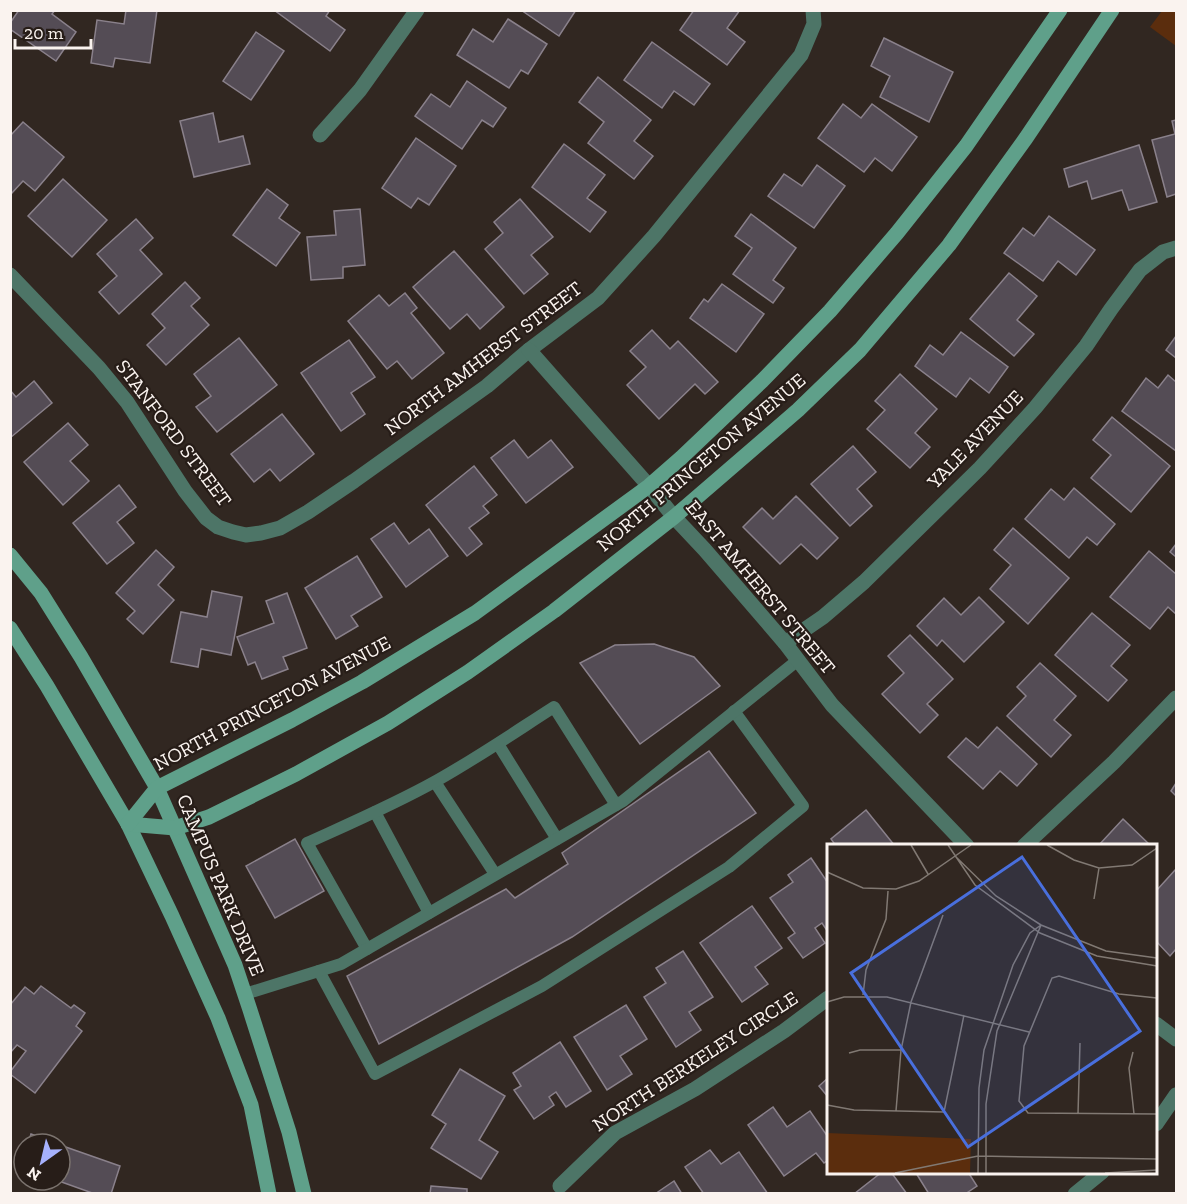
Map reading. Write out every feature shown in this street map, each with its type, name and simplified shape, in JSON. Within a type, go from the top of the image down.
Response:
[{"type":"street","points":[[320,135],[360,90],[417,10]]},
{"type":"street","name":"NORTH AMHERST STREET","points":[[233,532],[261,533],[280,528],[308,512],[487,386],[529,350],[597,298],[654,236],[801,55],[814,24],[813,10]]},
{"type":"street","name":"NORTH PRINCETON AVENUE","points":[[128,824],[157,788],[362,682],[475,613],[649,486],[730,412],[830,311],[897,233],[966,146],[1060,10]]},
{"type":"street","name":"NORTH PRINCETON AVENUE","points":[[128,824],[175,828],[209,817],[296,774],[388,723],[468,672],[544,618],[674,517],[798,410],[860,350],[949,245],[1026,138],[1112,10]]},
{"type":"street","name":"YALE AVENUE","points":[[785,643],[823,616],[864,582],[980,468],[1035,408],[1078,355],[1140,270],[1163,252],[1176,248]]},
{"type":"street","name":"STANFORD STREET","points":[[10,275],[99,368],[127,402],[185,491],[206,518],[218,527],[233,532]]},
{"type":"street","name":"EAST AMHERST STREET","points":[[529,350],[785,643],[832,705],[965,844]]},
{"type":"street","name":"CAMPUS PARK DRIVE","points":[[10,555],[41,593],[157,788],[235,965],[289,1132],[304,1194]]},
{"type":"street","points":[[10,628],[128,824],[172,916],[222,1028],[251,1105],[270,1194]]},
{"type":"street","points":[[1026,844],[1114,762],[1176,698]]},
{"type":"street","name":"NORTH BERKELEY CIRCLE","points":[[560,1186],[615,1133],[695,1089],[784,1031],[827,999]]},
{"type":"street","points":[[1157,1025],[1176,1039]]},
{"type":"street","points":[[1157,1121],[1176,1095]]},
{"type":"street","points":[[1075,1194],[1101,1174]]},
{"type":"lane","points":[[245,994],[341,964],[623,801],[798,660]]},
{"type":"lane","points":[[366,949],[307,843],[435,782],[554,707],[616,805]]},
{"type":"lane","points":[[319,971],[375,1074],[542,986],[729,867],[803,806],[734,711]]},
{"type":"lane","points":[[498,744],[557,838]]},
{"type":"lane","points":[[435,782],[495,874]]},
{"type":"lane","points":[[375,812],[429,913]]},
{"type":"shaded area","points":[[1162,11],[1176,11],[1176,46],[1150,27]]},
{"type":"building","points":[[19,10],[55,10],[52,14],[76,32],[56,61],[10,29],[10,23]]},
{"type":"building","points":[[126,10],[157,10],[150,63],[115,58],[113,67],[91,63],[97,20],[124,24]]},
{"type":"building","points":[[274,10],[330,10],[326,16],[345,30],[330,51]]},
{"type":"building","points":[[521,10],[576,10],[559,36]]},
{"type":"building","points":[[694,10],[740,10],[727,28],[745,42],[727,65],[680,30]]},
{"type":"building","points":[[508,19],[547,44],[528,74],[521,70],[509,88],[457,55],[473,29],[493,42]]},
{"type":"building","points":[[256,32],[284,51],[251,100],[223,81]]},
{"type":"building","points":[[884,38],[953,72],[929,122],[880,97],[890,76],[871,66]]},
{"type":"building","points":[[652,42],[710,84],[694,105],[674,91],[662,108],[624,80]]},
{"type":"building","points":[[598,77],[651,120],[634,141],[653,156],[634,179],[588,143],[604,122],[579,102]]},
{"type":"building","points":[[467,81],[506,108],[493,127],[482,120],[462,149],[415,116],[431,94],[450,107]]},
{"type":"building","points":[[843,104],[861,118],[872,104],[917,137],[892,171],[875,158],[864,172],[818,138]]},
{"type":"building","points":[[213,113],[219,142],[243,136],[250,164],[194,177],[180,121]]},
{"type":"building","points":[[1176,120],[1176,194],[1167,197],[1152,140],[1175,134],[1172,121]]},
{"type":"building","points":[[23,122],[64,157],[35,191],[23,181],[10,195],[10,136]]},
{"type":"building","points":[[416,138],[456,166],[429,205],[418,198],[411,208],[382,188]]},
{"type":"building","points":[[564,144],[605,175],[587,198],[606,212],[590,232],[532,187]]},
{"type":"building","points":[[1139,145],[1157,202],[1129,210],[1122,190],[1092,199],[1087,181],[1069,187],[1064,169]]},
{"type":"building","points":[[817,165],[845,186],[814,228],[768,196],[784,174],[802,186]]},
{"type":"building","points":[[63,179],[107,220],[72,257],[28,216]]},
{"type":"building","points":[[267,189],[288,205],[279,218],[300,233],[276,266],[233,235]]},
{"type":"building","points":[[520,199],[553,237],[531,255],[548,274],[524,294],[485,249],[503,233],[494,222]]},
{"type":"building","points":[[360,209],[365,265],[343,267],[343,278],[311,280],[307,237],[336,235],[334,211]]},
{"type":"building","points":[[751,214],[796,248],[773,280],[784,288],[773,303],[733,274],[752,248],[735,236]]},
{"type":"building","points":[[1049,216],[1095,250],[1076,275],[1058,261],[1043,281],[1004,253],[1023,228],[1034,236]]},
{"type":"building","points":[[136,219],[153,238],[140,250],[162,274],[119,314],[99,292],[117,276],[97,254]]},
{"type":"building","points":[[454,251],[504,307],[480,329],[467,314],[450,329],[413,287]]},
{"type":"building","points":[[1009,273],[1037,296],[1017,320],[1034,334],[1014,356],[970,319]]},
{"type":"building","points":[[185,282],[200,298],[191,306],[209,325],[166,365],[147,345],[165,328],[152,314]]},
{"type":"building","points":[[722,284],[764,314],[736,352],[690,318],[704,299],[708,302]]},
{"type":"building","points":[[405,293],[417,308],[411,313],[444,353],[412,379],[397,361],[387,369],[348,321],[379,295],[389,306]]},
{"type":"building","points":[[652,330],[670,349],[678,341],[718,382],[705,394],[695,384],[659,419],[627,385],[646,367],[630,351]]},
{"type":"building","points":[[961,332],[1008,367],[989,393],[970,378],[956,397],[915,366],[930,345],[943,355]]},
{"type":"building","points":[[1176,336],[1176,358],[1166,350]]},
{"type":"building","points":[[239,338],[277,385],[217,432],[196,407],[211,396],[194,374]]},
{"type":"building","points":[[349,340],[375,377],[351,393],[365,414],[341,431],[301,373]]},
{"type":"building","points":[[900,374],[937,409],[915,433],[930,447],[910,468],[867,429],[885,410],[875,401]]},
{"type":"building","points":[[1168,375],[1176,382],[1176,451],[1122,411],[1146,378],[1158,388]]},
{"type":"building","points":[[34,381],[52,403],[10,438],[10,390],[16,397]]},
{"type":"building","points":[[282,414],[314,454],[280,481],[270,469],[254,482],[231,454]]},
{"type":"building","points":[[1112,417],[1170,466],[1131,512],[1091,478],[1111,455],[1093,440]]},
{"type":"building","points":[[68,423],[88,445],[70,461],[89,481],[63,505],[24,462]]},
{"type":"building","points":[[514,440],[528,458],[551,440],[573,467],[526,503],[491,458]]},
{"type":"building","points":[[853,446],[876,472],[857,489],[872,506],[850,526],[811,484]]},
{"type":"building","points":[[474,466],[497,495],[483,506],[489,513],[469,528],[482,544],[467,556],[426,505]]},
{"type":"building","points":[[119,485],[136,507],[117,522],[134,543],[107,564],[73,523]]},
{"type":"building","points":[[1074,488],[1115,524],[1097,545],[1087,537],[1069,558],[1025,519],[1051,489],[1064,500]]},
{"type":"building","points":[[796,496],[838,538],[817,559],[801,544],[780,564],[743,527],[762,508],[773,519]]},
{"type":"building","points":[[394,523],[409,544],[429,529],[448,556],[406,587],[371,539]]},
{"type":"building","points":[[1013,528],[1069,578],[1028,624],[990,589],[1011,565],[994,550]]},
{"type":"building","points":[[1176,544],[1176,557],[1170,552]]},
{"type":"building","points":[[156,550],[174,567],[158,585],[174,600],[143,634],[127,619],[135,611],[116,593]]},
{"type":"building","points":[[1149,551],[1176,574],[1176,614],[1168,607],[1150,629],[1110,597]]},
{"type":"building","points":[[357,556],[382,597],[351,616],[358,626],[336,639],[305,588]]},
{"type":"building","points":[[212,591],[242,597],[231,655],[201,649],[198,667],[171,662],[181,612],[207,617]]},
{"type":"building","points":[[287,593],[307,648],[283,657],[288,669],[262,679],[255,662],[248,665],[237,637],[274,623],[266,601]]},
{"type":"building","points":[[979,597],[1004,622],[964,662],[942,640],[937,646],[917,626],[944,598],[961,615]]},
{"type":"building","points":[[1092,613],[1130,645],[1111,666],[1127,680],[1108,701],[1055,655]]},
{"type":"building","points":[[910,635],[953,679],[927,704],[938,715],[920,733],[882,694],[904,673],[888,656]]},
{"type":"building","points":[[654,644],[694,657],[720,686],[640,744],[580,663],[615,645]]},
{"type":"building","points":[[1040,663],[1076,696],[1054,720],[1071,735],[1051,757],[1007,716],[1026,696],[1017,687]]},
{"type":"building","points":[[997,727],[1037,764],[1017,786],[1000,771],[983,789],[948,757],[966,738],[978,748]]},
{"type":"building","points":[[709,751],[756,813],[572,937],[379,1044],[347,976],[506,889],[515,898],[568,864],[562,853]]},
{"type":"building","points":[[1176,783],[1176,796],[1171,791]]},
{"type":"building","points":[[866,810],[893,844],[835,844],[831,839]]},
{"type":"building","points":[[1123,819],[1149,844],[1100,844]]},
{"type":"building","points":[[295,839],[324,891],[275,918],[246,866]]},
{"type":"building","points":[[811,858],[827,882],[827,930],[822,923],[815,928],[825,943],[803,958],[788,938],[795,933],[770,898],[793,882],[788,875]]},
{"type":"building","points":[[1176,869],[1176,949],[1170,956],[1157,942],[1157,890]]},
{"type":"building","points":[[752,906],[782,948],[755,967],[768,984],[742,1002],[700,943]]},
{"type":"building","points":[[683,951],[713,997],[689,1012],[701,1030],[676,1047],[644,997],[666,983],[656,968]]},
{"type":"building","points":[[41,986],[71,1008],[74,1005],[85,1013],[76,1026],[82,1031],[35,1093],[10,1074],[26,1051],[17,1045],[10,1053],[10,1005],[25,987],[34,994]]},
{"type":"building","points":[[626,1005],[647,1039],[620,1056],[632,1074],[607,1090],[574,1037]]},
{"type":"building","points":[[560,1042],[591,1091],[566,1107],[556,1092],[549,1097],[554,1105],[534,1119],[514,1090],[521,1086],[513,1073]]},
{"type":"building","points":[[460,1069],[505,1096],[479,1140],[498,1152],[481,1179],[431,1148],[446,1124],[432,1115]]},
{"type":"building","points":[[827,1079],[827,1096],[819,1086]]},
{"type":"building","points":[[773,1107],[787,1127],[810,1111],[827,1136],[827,1161],[824,1163],[816,1153],[784,1176],[748,1125]]},
{"type":"building","points":[[72,1149],[120,1166],[111,1194],[95,1194],[72,1186]]},
{"type":"building","points":[[710,1150],[721,1164],[739,1152],[768,1194],[704,1194],[685,1167]]},
{"type":"building","points":[[879,1174],[892,1174],[907,1194],[854,1194]]},
{"type":"building","points":[[917,1174],[969,1174],[977,1186],[965,1194],[929,1194]]},
{"type":"building","points":[[674,1181],[682,1194],[655,1194]]},
{"type":"building","points":[[431,1186],[467,1189],[467,1194],[430,1194]]}]
